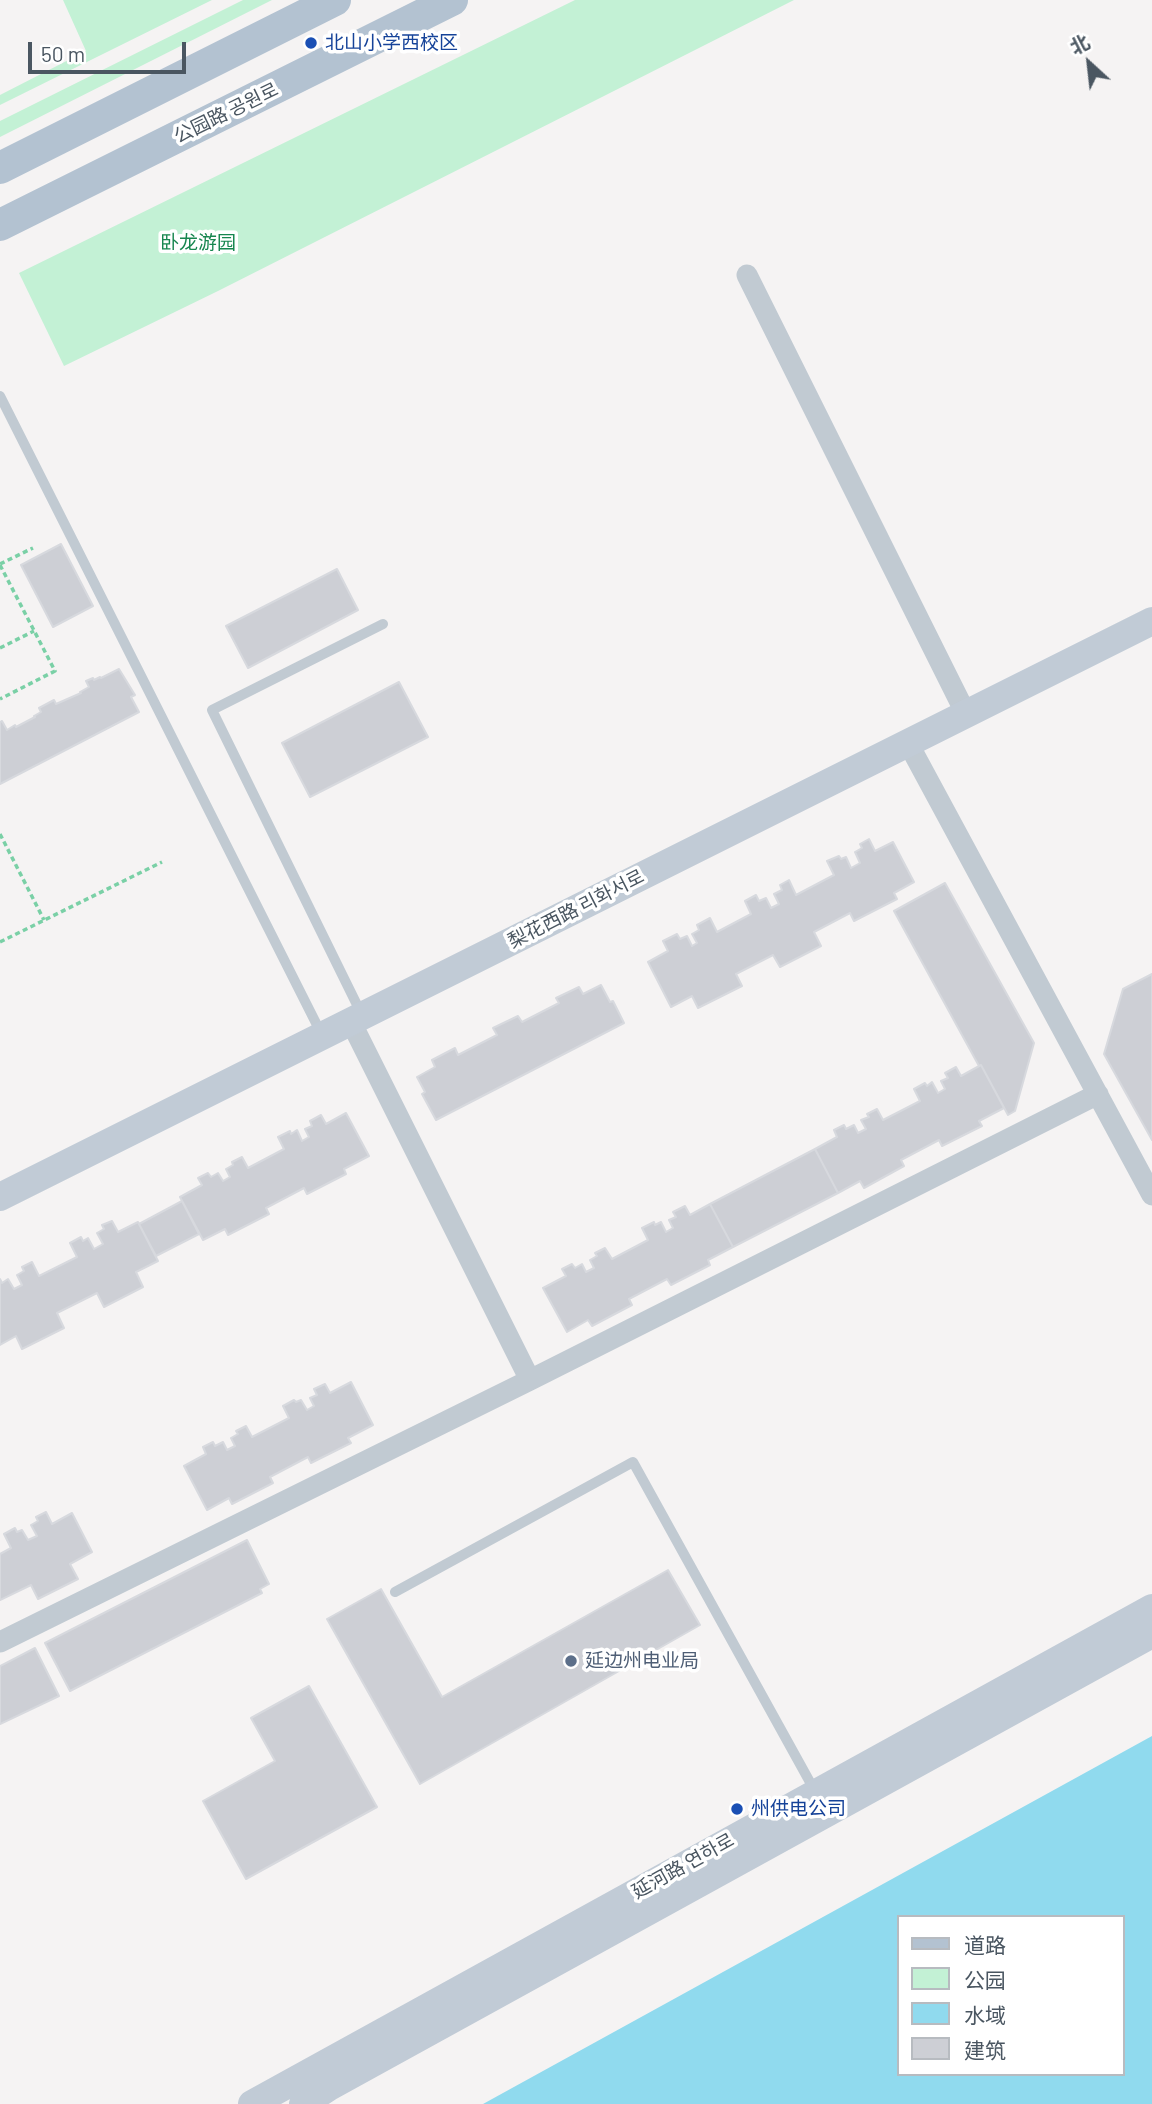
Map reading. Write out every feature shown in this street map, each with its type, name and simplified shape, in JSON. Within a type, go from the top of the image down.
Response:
[{"type":"main road","points":[[0,168],[335,0]]},
{"type":"main road","name":"公园路 공원로","points":[[0,225],[453,0]]},
{"type":"main road","name":"梨花西路 리화서로","points":[[0,1197],[1152,621]]},
{"type":"main road","name":"延河路 연하로","points":[[252,2104],[1152,1608]]},
{"type":"main road","name":"延河路 연하로","points":[[303,2104],[342,2080],[1152,1634]]},
{"type":"street","points":[[747,275],[966,714]]},
{"type":"street","points":[[908,743],[1152,1195]]},
{"type":"street","points":[[357,1019],[530,1380]]},
{"type":"street","points":[[0,1642],[530,1380],[1098,1094]]},
{"type":"lane","points":[[0,397],[322,1036]]},
{"type":"lane","points":[[357,1019],[212,709],[383,624]]},
{"type":"lane","points":[[395,1592],[633,1462],[816,1793]]},
{"type":"path","points":[[0,699],[55,671],[0,564],[33,548]]},
{"type":"path","points":[[0,648],[34,631]]},
{"type":"path","points":[[0,834],[44,920]]},
{"type":"path","points":[[0,942],[162,862]]},
{"type":"green space","points":[[63,0],[212,0],[0,105],[0,95],[86,51]]},
{"type":"green space","points":[[243,0],[272,0],[0,137],[0,121]]},
{"type":"green space","name":"卧龙游园","points":[[575,0],[794,0],[64,366],[19,273]]},
{"type":"water","points":[[1152,1736],[1152,2104],[483,2104]]},
{"type":"building","points":[[61,544],[93,606],[53,627],[21,565]]},
{"type":"building","points":[[337,569],[358,610],[248,668],[226,626]]},
{"type":"building","points":[[119,669],[135,695],[131,697],[139,712],[0,784],[0,722],[2,721],[7,730],[15,725],[16,727],[35,717],[41,712],[39,708],[54,700],[56,704],[81,693],[89,687],[86,681],[101,678]]},
{"type":"building","points":[[399,682],[428,737],[310,797],[282,743]]},
{"type":"building","points":[[869,839],[875,851],[893,842],[914,882],[894,893],[897,899],[854,921],[850,913],[814,932],[821,946],[780,967],[773,955],[736,974],[742,986],[698,1008],[692,996],[671,1007],[648,962],[668,951],[663,941],[677,934],[680,939],[687,936],[692,946],[697,943],[692,934],[699,930],[697,925],[710,918],[717,932],[751,914],[745,901],[756,895],[759,901],[766,898],[771,908],[779,904],[774,894],[782,890],[780,885],[789,880],[796,895],[834,875],[827,861],[839,856],[841,859],[846,857],[851,868],[860,863],[855,852],[862,848],[860,844]]},
{"type":"building","points":[[945,883],[1034,1043],[1015,1111],[1008,1115],[894,911]]},
{"type":"building","points":[[1152,974],[1152,1140],[1104,1054],[1123,989]]},
{"type":"building","points":[[601,985],[624,1023],[436,1120],[422,1094],[425,1092],[417,1077],[435,1067],[432,1060],[455,1048],[458,1055],[497,1035],[493,1028],[518,1016],[522,1022],[559,1003],[556,998],[579,987],[583,994]]},
{"type":"building","points":[[981,1065],[1004,1108],[979,1121],[982,1126],[942,1146],[939,1140],[901,1160],[904,1166],[864,1188],[860,1181],[838,1193],[815,1149],[837,1137],[834,1130],[844,1125],[846,1129],[854,1125],[858,1133],[866,1129],[861,1120],[869,1117],[867,1114],[877,1109],[883,1120],[920,1101],[914,1089],[932,1082],[938,1093],[945,1089],[941,1081],[948,1078],[945,1073],[956,1067],[961,1076]]},
{"type":"building","points":[[346,1113],[369,1156],[344,1169],[346,1174],[307,1194],[304,1188],[266,1208],[269,1214],[228,1235],[225,1229],[203,1240],[180,1197],[202,1185],[198,1178],[208,1173],[211,1177],[218,1173],[223,1181],[230,1177],[226,1169],[233,1165],[232,1162],[242,1157],[248,1168],[284,1149],[278,1137],[297,1130],[302,1141],[309,1137],[305,1129],[312,1126],[310,1121],[321,1115],[326,1124]]},
{"type":"building","points":[[815,1149],[838,1193],[733,1247],[710,1204]]},
{"type":"building","points":[[182,1201],[199,1234],[156,1256],[139,1224]]},
{"type":"building","points":[[710,1204],[733,1247],[708,1260],[710,1265],[671,1285],[667,1279],[629,1299],[632,1305],[592,1326],[588,1320],[567,1332],[543,1288],[566,1276],[562,1269],[572,1264],[575,1268],[582,1264],[586,1272],[594,1268],[590,1260],[597,1256],[595,1253],[605,1248],[612,1259],[648,1240],[642,1228],[654,1222],[655,1225],[661,1222],[666,1232],[673,1228],[669,1220],[676,1217],[673,1212],[685,1206],[690,1215]]},
{"type":"building","points":[[112,1221],[118,1232],[138,1222],[158,1261],[136,1272],[143,1287],[104,1307],[97,1293],[57,1313],[64,1328],[22,1349],[16,1336],[0,1345],[0,1279],[2,1283],[8,1279],[14,1289],[22,1285],[17,1275],[24,1271],[22,1267],[32,1262],[39,1276],[77,1257],[70,1243],[81,1237],[83,1241],[88,1238],[94,1249],[103,1244],[97,1233],[104,1229],[102,1225]]},
{"type":"building","points":[[351,1382],[373,1425],[348,1438],[351,1443],[311,1463],[308,1457],[270,1477],[273,1483],[232,1504],[229,1498],[207,1510],[184,1466],[206,1454],[203,1447],[213,1442],[215,1446],[223,1442],[227,1450],[235,1446],[231,1438],[238,1434],[236,1431],[246,1426],[252,1437],[289,1418],[283,1406],[294,1400],[301,1400],[307,1410],[314,1406],[310,1398],[317,1395],[314,1389],[325,1384],[330,1393]]},
{"type":"building","points":[[46,1512],[52,1524],[72,1513],[92,1552],[70,1564],[78,1579],[38,1599],[31,1585],[0,1600],[0,1554],[11,1548],[4,1534],[15,1528],[17,1532],[22,1530],[28,1540],[37,1536],[31,1525],[38,1521],[36,1517]]},
{"type":"building","points":[[247,1540],[269,1584],[260,1589],[262,1593],[70,1691],[45,1643]]},
{"type":"building","name":"延边州电业局","points":[[668,1570],[700,1625],[420,1784],[327,1619],[381,1589],[442,1697]]},
{"type":"building","points":[[35,1648],[59,1696],[0,1724],[0,1666]]},
{"type":"building","points":[[309,1686],[377,1807],[246,1879],[203,1801],[275,1761],[251,1718]]},
{"type":"place","name":"北山小学西校区","points":[[311,43]]},
{"type":"place","name":"延边州电业局","points":[[571,1661]]},
{"type":"place","name":"州供电公司","points":[[737,1809]]}]
